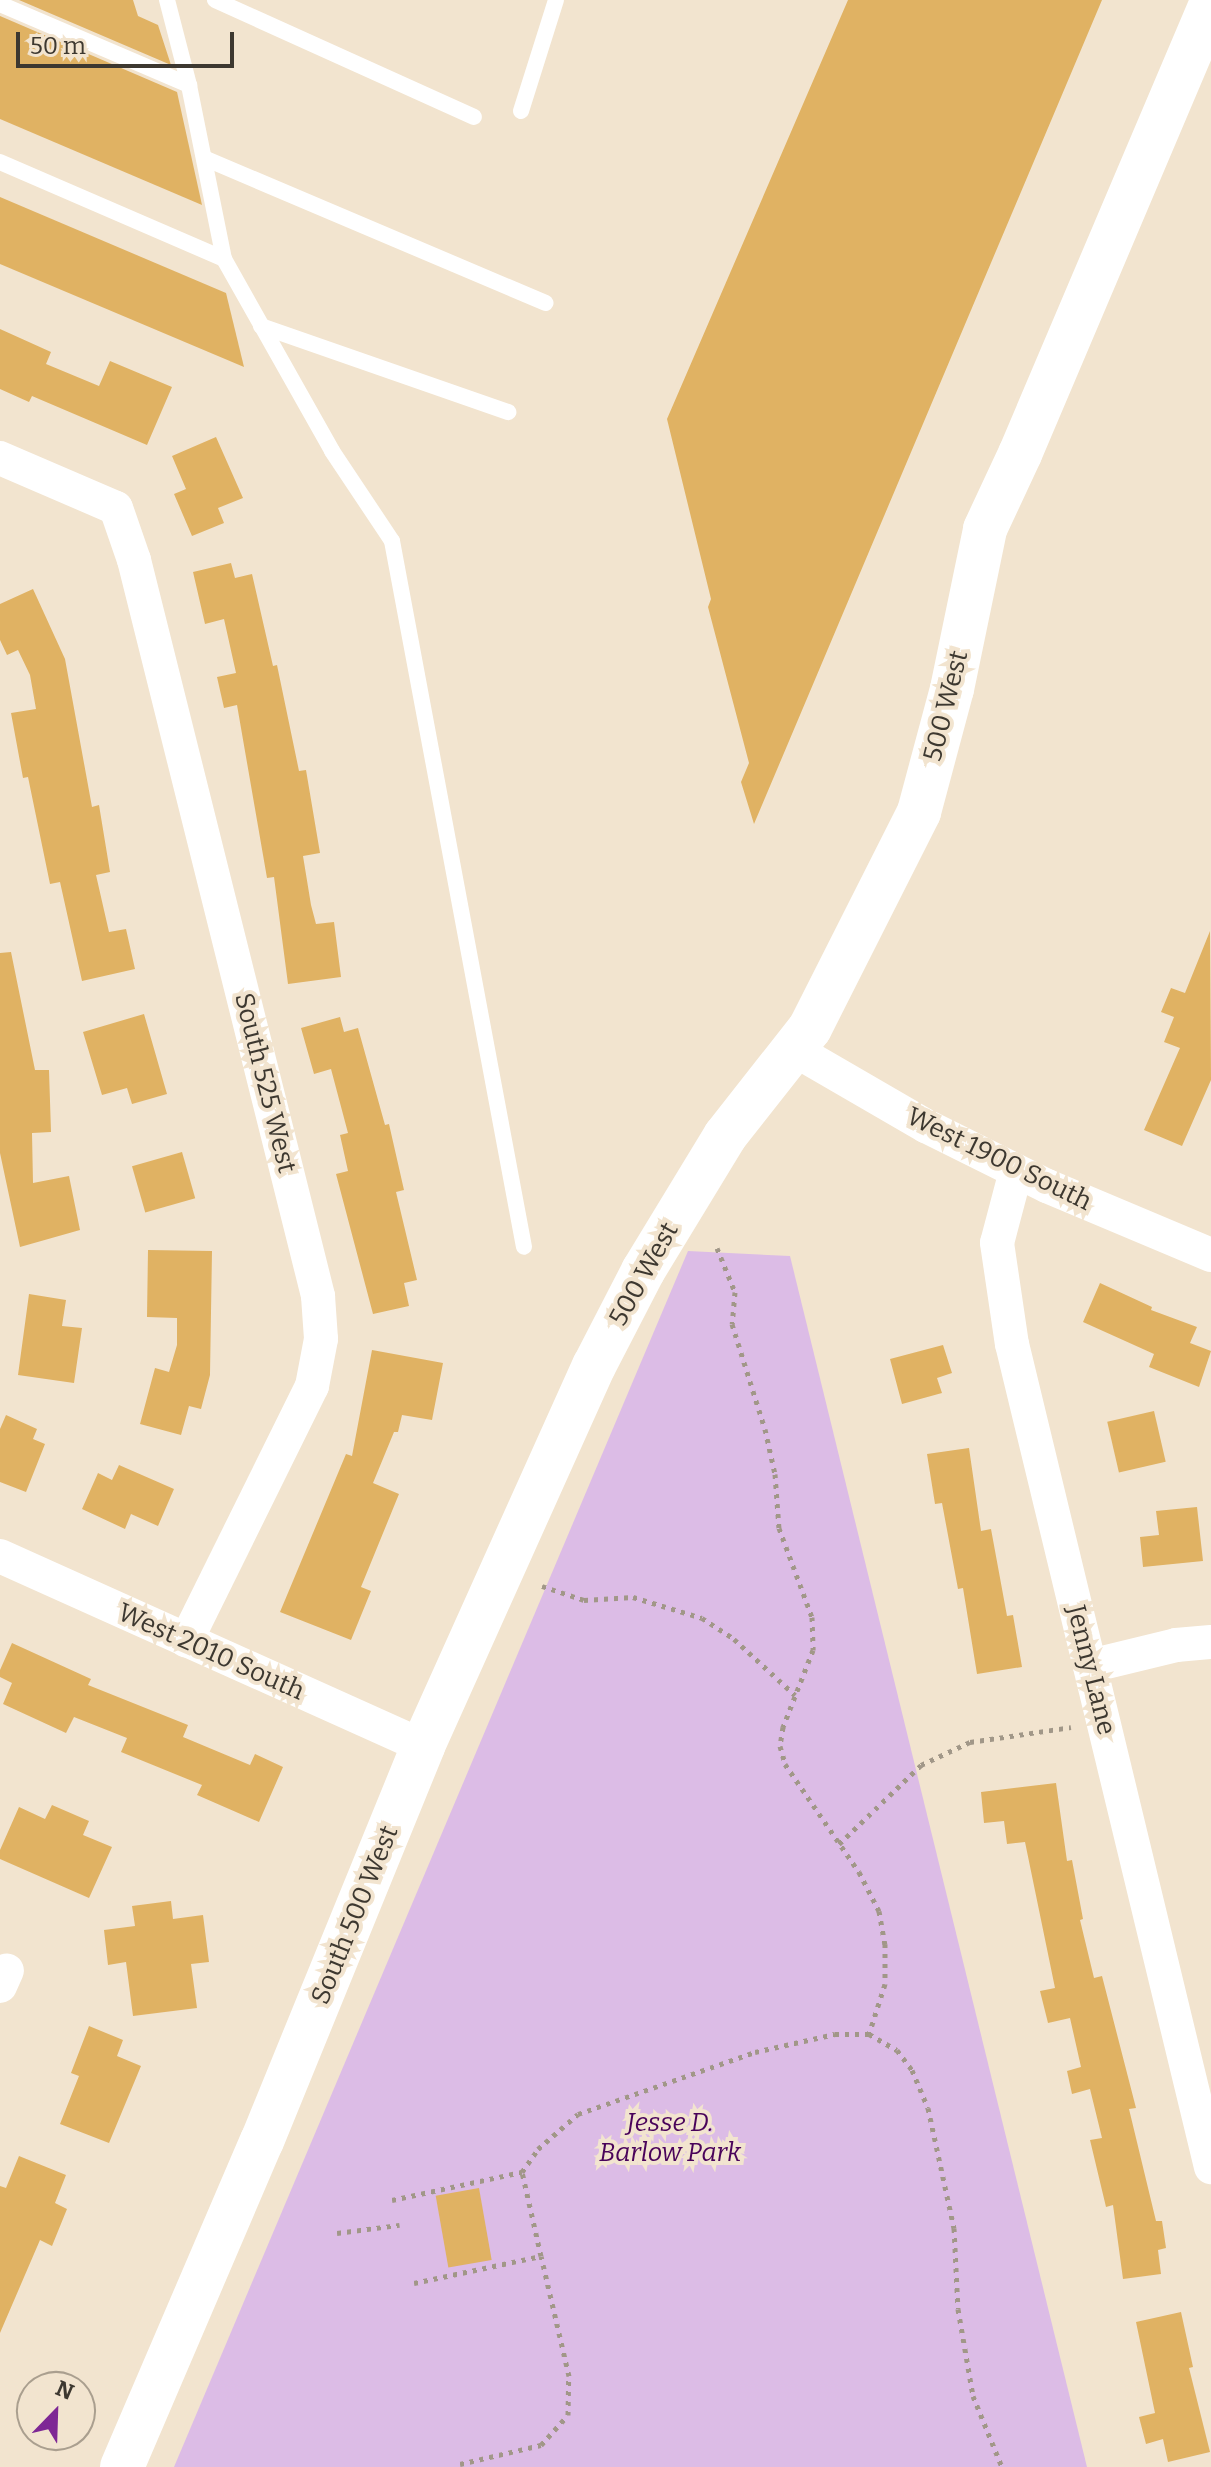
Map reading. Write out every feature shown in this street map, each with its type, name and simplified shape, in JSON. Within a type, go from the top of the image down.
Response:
[{"type":"street","name":"500 West","points":[[594,1366],[643,1271],[725,1136],[810,1028],[919,812],[952,689],[985,529],[1020,454],[1211,5]]},
{"type":"street","name":"South 525 West","points":[[0,458],[116,508],[134,560],[318,1296],[321,1339],[312,1386],[186,1641]]},
{"type":"street","name":"West 1900 South","points":[[793,1049],[926,1126],[1016,1171],[1211,1255]]},
{"type":"street","name":"Jenny Lane","points":[[1016,1171],[997,1243],[1012,1344],[1090,1666],[1204,2111],[1211,2167]]},
{"type":"street","name":"South 500 West","points":[[122,2467],[262,2141],[423,1746],[594,1366]]},
{"type":"street","name":"West 2010 South","points":[[0,1556],[423,1746]]},
{"type":"street","points":[[1090,1666],[1176,1645],[1211,1642]]},
{"type":"lane","points":[[167,0],[189,85],[224,259],[332,451],[392,541],[524,1247]]},
{"type":"lane","points":[[215,0],[474,117]]},
{"type":"lane","points":[[521,111],[556,0]]},
{"type":"lane","points":[[0,4],[189,85]]},
{"type":"lane","points":[[204,158],[546,303]]},
{"type":"lane","points":[[0,162],[224,259]]},
{"type":"lane","points":[[261,326],[508,412]]},
{"type":"path","points":[[717,1248],[733,1284],[732,1324],[765,1429],[775,1474],[779,1528],[812,1617],[813,1650],[781,1736],[785,1764],[859,1872],[879,1911],[885,1944],[885,1984],[869,2034]]},
{"type":"path","points":[[542,1586],[584,1600],[633,1597],[702,1618],[734,1639],[795,1695]]},
{"type":"path","points":[[839,1844],[921,1765],[970,1742],[1071,1727]]},
{"type":"path","points":[[392,2200],[522,2172],[538,2149],[578,2114],[755,2052],[835,2034],[869,2034],[897,2050],[912,2070],[928,2108],[954,2228],[958,2309],[973,2396],[1002,2467]]},
{"type":"path","points":[[460,2464],[541,2445],[568,2415],[569,2376],[522,2172]]},
{"type":"path","points":[[337,2233],[399,2225]]},
{"type":"path","points":[[414,2283],[541,2256]]},
{"type":"green space","name":"Jesse D. Barlow Park","points":[[688,1251],[790,1256],[1087,2467],[174,2467]]},
{"type":"building","points":[[19,0],[133,0],[138,16],[158,25],[171,65]]},
{"type":"building","points":[[848,0],[1102,0],[754,824],[741,782],[749,763],[708,607],[711,599],[667,419]]},
{"type":"building","points":[[0,16],[177,92],[202,205],[0,119]]},
{"type":"building","points":[[0,197],[226,293],[244,367],[0,264]]},
{"type":"building","points":[[0,329],[51,352],[46,364],[99,386],[110,361],[172,387],[147,445],[32,396],[29,402],[0,389]]},
{"type":"building","points":[[216,437],[243,498],[218,508],[224,523],[192,536],[174,494],[186,489],[172,456]]},
{"type":"building","points":[[231,563],[235,578],[252,574],[273,666],[277,665],[299,771],[306,770],[320,853],[303,856],[311,905],[316,924],[334,922],[341,977],[288,984],[274,877],[267,878],[237,705],[224,708],[217,677],[236,673],[224,619],[205,624],[193,572]]},
{"type":"building","points":[[33,589],[65,659],[92,807],[99,805],[110,872],[96,875],[109,932],[126,929],[135,969],[82,981],[60,882],[50,884],[28,777],[23,778],[11,713],[36,709],[30,675],[18,650],[7,655],[0,640],[0,604]]},
{"type":"building","points":[[1210,931],[1211,1080],[1182,1146],[1144,1130],[1180,1048],[1164,1042],[1174,1017],[1161,1012],[1171,988],[1185,993]]},
{"type":"building","points":[[11,952],[35,1070],[49,1070],[51,1132],[32,1133],[33,1183],[69,1176],[80,1230],[20,1247],[0,1153],[0,953]]},
{"type":"building","points":[[144,1014],[167,1094],[132,1104],[127,1088],[102,1095],[83,1032]]},
{"type":"building","points":[[340,1017],[344,1032],[358,1028],[385,1125],[389,1124],[404,1190],[396,1192],[417,1280],[404,1283],[409,1306],[373,1314],[336,1174],[348,1171],[340,1135],[348,1133],[331,1069],[314,1074],[301,1028]]},
{"type":"building","points":[[182,1152],[195,1198],[145,1212],[132,1166]]},
{"type":"building","points":[[148,1250],[212,1251],[210,1375],[201,1409],[189,1406],[181,1435],[140,1424],[155,1368],[169,1372],[177,1345],[177,1318],[147,1317]]},
{"type":"building","points":[[1100,1283],[1152,1307],[1151,1310],[1197,1327],[1190,1343],[1211,1351],[1199,1387],[1149,1367],[1154,1354],[1083,1322]]},
{"type":"building","points":[[29,1294],[66,1300],[62,1326],[82,1328],[74,1383],[18,1375]]},
{"type":"building","points":[[943,1345],[952,1373],[937,1378],[942,1393],[902,1404],[890,1359]]},
{"type":"building","points":[[372,1350],[443,1363],[432,1420],[402,1415],[398,1432],[394,1432],[373,1483],[399,1494],[361,1587],[371,1591],[351,1640],[280,1612],[346,1454],[352,1456]]},
{"type":"building","points":[[1154,1411],[1166,1462],[1119,1472],[1107,1422]]},
{"type":"building","points":[[6,1415],[37,1429],[33,1439],[45,1444],[26,1492],[0,1482],[0,1429]]},
{"type":"building","points":[[969,1448],[981,1531],[991,1529],[1007,1616],[1013,1615],[1022,1667],[977,1674],[963,1588],[958,1589],[942,1503],[935,1504],[927,1454]]},
{"type":"building","points":[[119,1465],[174,1489],[158,1526],[131,1514],[125,1529],[82,1509],[98,1473],[112,1480]]},
{"type":"building","points":[[1197,1507],[1203,1561],[1143,1567],[1140,1537],[1159,1535],[1156,1511]]},
{"type":"building","points":[[12,1643],[91,1679],[88,1685],[188,1725],[183,1737],[250,1765],[255,1754],[283,1767],[259,1822],[197,1795],[202,1785],[121,1752],[127,1738],[74,1717],[66,1733],[3,1704],[12,1683],[0,1677],[0,1670]]},
{"type":"building","points":[[1056,1783],[1067,1861],[1072,1860],[1083,1919],[1080,1920],[1094,1978],[1102,1976],[1136,2108],[1129,2109],[1156,2221],[1162,2221],[1166,2248],[1158,2250],[1161,2274],[1123,2279],[1113,2205],[1106,2207],[1090,2140],[1102,2138],[1090,2089],[1072,2094],[1067,2071],[1081,2067],[1070,2018],[1048,2023],[1040,1991],[1055,1988],[1025,1842],[1007,1844],[1004,1821],[984,1823],[981,1792]]},
{"type":"building","points":[[52,1805],[89,1821],[83,1835],[112,1847],[89,1898],[0,1859],[0,1850],[19,1807],[45,1819]]},
{"type":"building","points":[[171,1901],[173,1919],[203,1915],[209,1962],[191,1964],[197,2008],[133,2016],[126,1962],[108,1965],[104,1930],[135,1926],[132,1906]]},
{"type":"building","points":[[89,2026],[123,2040],[117,2056],[141,2066],[109,2143],[60,2124],[79,2076],[71,2073]]},
{"type":"building","points":[[19,2156],[66,2175],[55,2203],[67,2209],[52,2246],[40,2240],[0,2333],[0,2186],[6,2188]]},
{"type":"building","points":[[479,2188],[492,2260],[448,2268],[436,2196]]},
{"type":"building","points":[[1181,2312],[1193,2367],[1189,2368],[1210,2452],[1168,2462],[1163,2439],[1146,2444],[1139,2417],[1155,2413],[1136,2322]]}]
